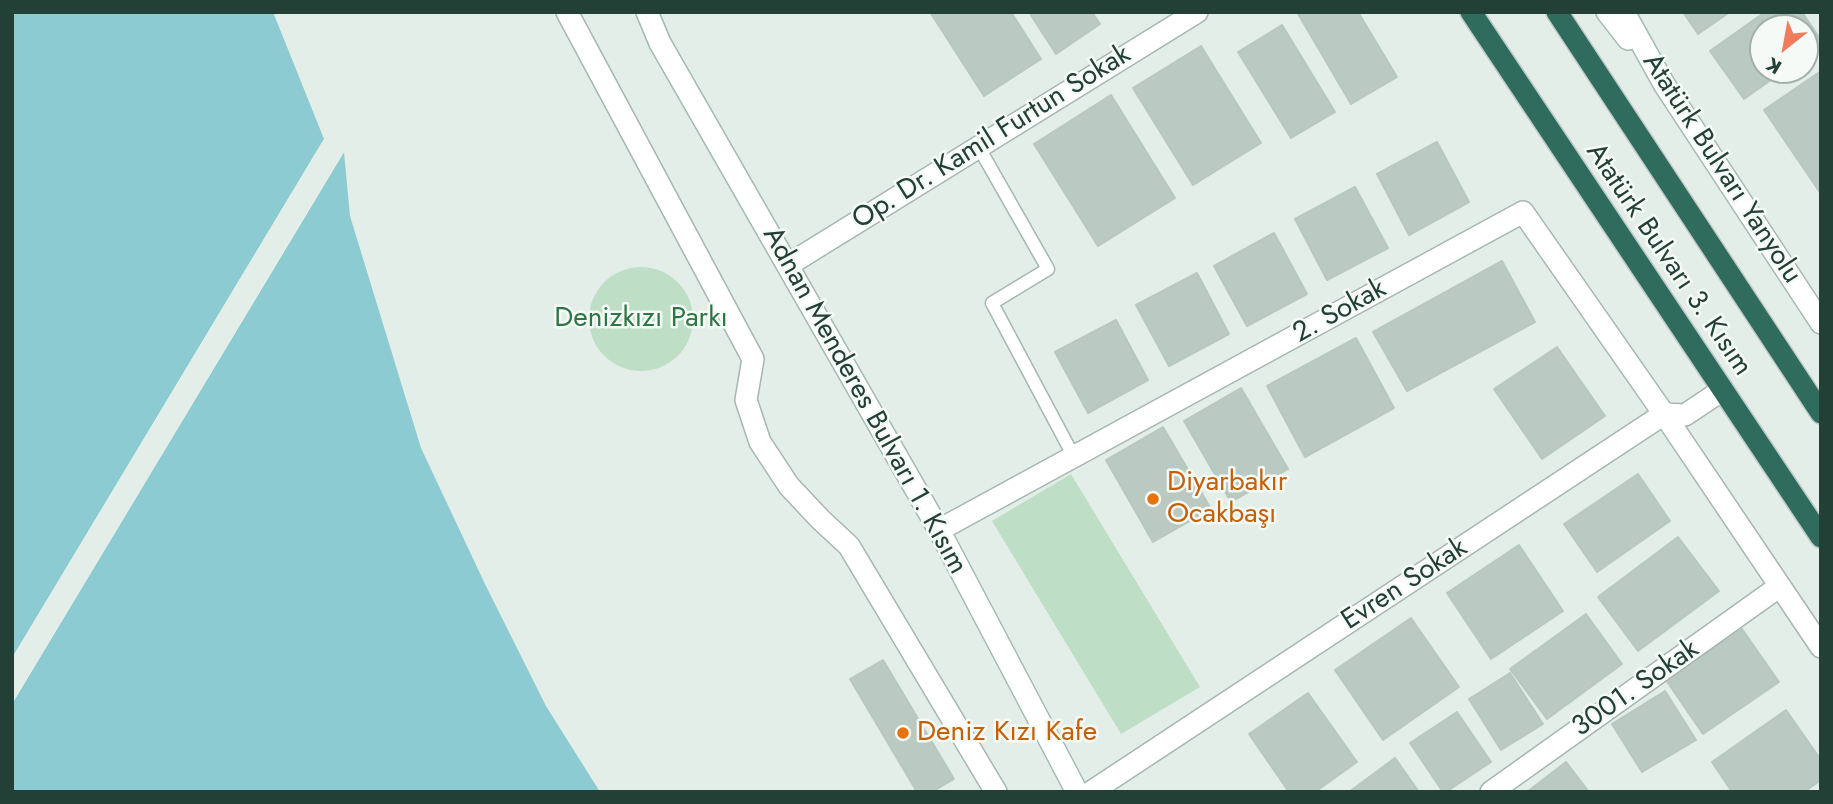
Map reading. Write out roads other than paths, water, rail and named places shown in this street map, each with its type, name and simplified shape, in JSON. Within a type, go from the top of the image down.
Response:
[{"type":"highway","name":"Atatürk Bulvarı 3. Kısım","points":[[1471,12],[1721,391],[1821,537]]},
{"type":"highway","name":"Atatürk Bulvarı 3. Kısım","points":[[1557,12],[1821,413]]},
{"type":"street","points":[[567,12],[753,359],[746,400],[760,442],[789,486],[849,546],[996,792]]},
{"type":"street","name":"Adnan Menderes Bulvarı 1. Kısım","points":[[647,12],[660,43],[939,530],[1077,792]]},
{"type":"street","name":"Op. Dr. Kamil Furtun Sokak","points":[[788,265],[1197,12]]},
{"type":"street","points":[[1607,12],[1664,84]]},
{"type":"street","name":"Atatürk Bulvarı Yanyolu","points":[[1624,12],[1664,84],[1821,323]]},
{"type":"street","name":"2. Sokak","points":[[939,530],[1523,212],[1664,414]]},
{"type":"street","name":"Evren Sokak","points":[[1091,792],[1664,414],[1685,415],[1721,391]]},
{"type":"street","points":[[1664,414],[1821,647]]},
{"type":"street","name":"3001. Sokak","points":[[1491,792],[1780,586]]},
{"type":"lane","points":[[978,146],[1048,269],[992,303],[1074,457]]},
{"type":"water","points":[[12,12],[273,12],[324,139],[12,658]]},
{"type":"water","points":[[344,152],[350,216],[421,448],[546,706],[600,792],[12,792],[12,704]]},
{"type":"place","name":"Diyarbakır Ocakbaşı","points":[[1153,499]]},
{"type":"place","name":"Deniz Kızı Kafe","points":[[903,733]]},
{"type":"park label","name":"Denizkızı Parkı","points":[[641,319]]}]
